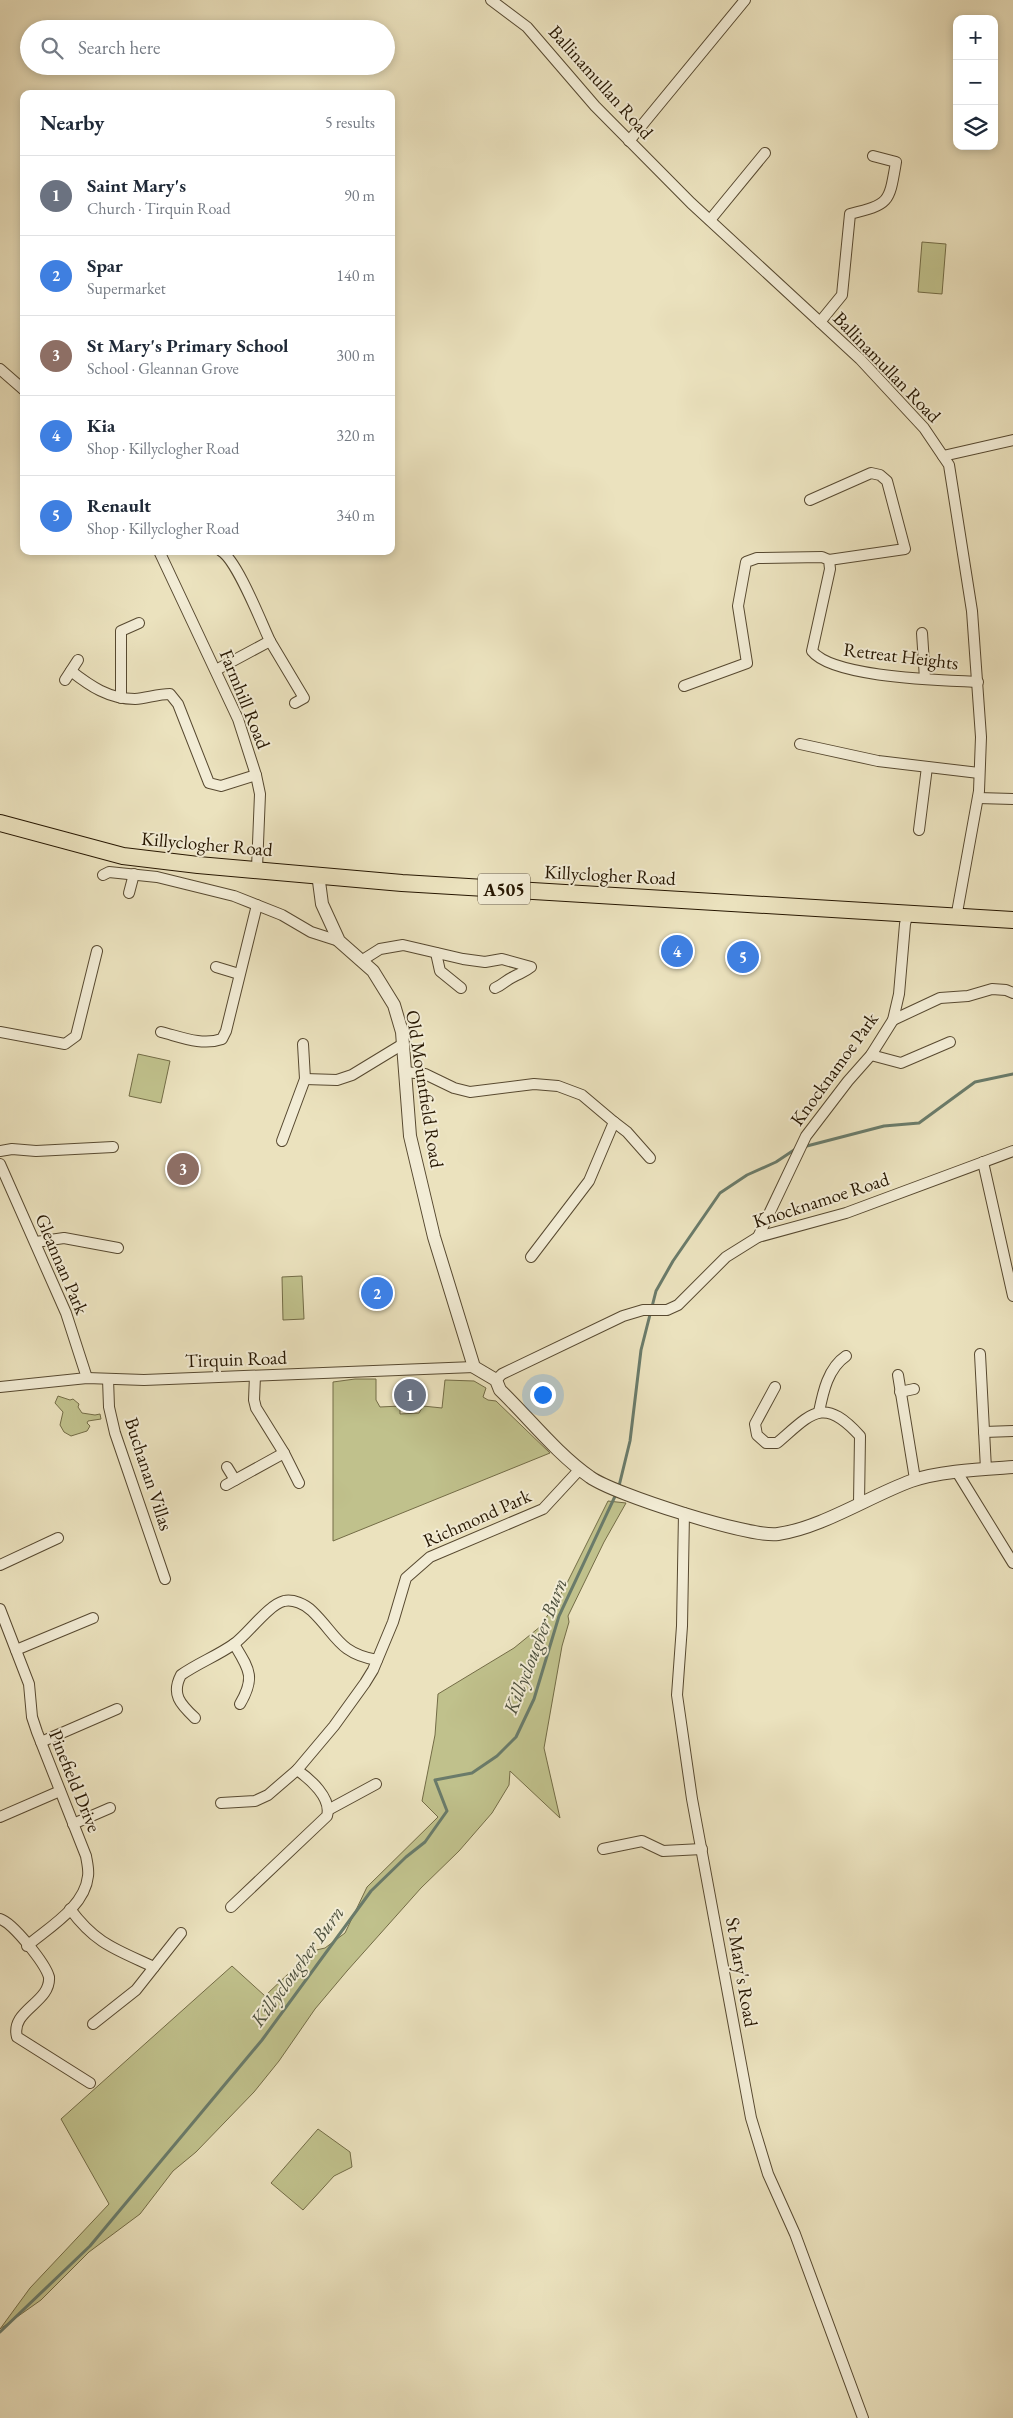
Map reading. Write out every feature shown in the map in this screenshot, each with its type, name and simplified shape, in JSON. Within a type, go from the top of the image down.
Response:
[{"type":"highway","name":"Killyclogher Road","points":[[0,823],[123,856],[198,865],[258,868],[402,883],[1013,920]]},
{"type":"street","name":"Ballinamullan Road","points":[[490,0],[527,27],[595,106],[629,141],[710,220],[860,359],[924,428],[943,456],[951,476],[963,546],[978,682],[980,773],[978,798],[956,918]]},
{"type":"street","points":[[629,141],[745,0]]},
{"type":"street","points":[[710,220],[765,153]]},
{"type":"street","points":[[820,322],[842,295],[850,214],[879,206],[890,195],[896,162],[873,156]]},
{"type":"street","points":[[0,369],[20,386]]},
{"type":"street","points":[[943,456],[1013,440]]},
{"type":"street","points":[[684,686],[748,663],[738,606],[746,562],[757,558],[822,557],[829,560],[905,549],[887,481],[880,475],[871,473],[810,500]]},
{"type":"street","name":"Farmhill Road","points":[[161,555],[238,719],[256,775],[260,794],[258,868]]},
{"type":"street","points":[[227,555],[235,568],[270,641],[304,698],[295,703]]},
{"type":"street","name":"Retreat Heights","points":[[829,560],[830,570],[812,651],[817,658],[826,663],[874,674],[978,682]]},
{"type":"street","points":[[121,698],[121,631],[139,622]]},
{"type":"street","points":[[922,633],[924,679]]},
{"type":"street","points":[[216,670],[270,641]]},
{"type":"street","points":[[78,660],[68,676],[92,688],[121,698],[136,699],[158,694],[170,694],[178,704],[209,783],[221,786],[256,775]]},
{"type":"street","points":[[800,744],[878,761],[980,773]]},
{"type":"street","points":[[919,830],[927,767]]},
{"type":"street","points":[[978,798],[1013,799]]},
{"type":"street","points":[[103,875],[109,872],[157,877],[234,896],[282,915],[311,932],[339,941]]},
{"type":"street","points":[[129,893],[134,874]]},
{"type":"street","points":[[318,874],[322,904],[339,941]]},
{"type":"street","points":[[161,1032],[209,1043],[222,1039],[257,905]]},
{"type":"street","name":"Knocknamoe Park","points":[[758,1237],[804,1141],[848,1081],[871,1055],[893,1020],[899,994],[905,924],[908,913]]},
{"type":"street","name":"Old Mountfield Road","points":[[339,941],[381,981],[394,1005],[403,1044],[410,1136],[434,1237],[474,1367]]},
{"type":"street","points":[[362,961],[380,949],[403,945],[485,962],[502,959],[531,967],[511,978],[505,984],[495,988]]},
{"type":"street","points":[[0,1032],[65,1044],[76,1036],[96,951]]},
{"type":"street","points":[[436,953],[440,971],[460,988]]},
{"type":"street","points":[[216,967],[239,974]]},
{"type":"street","points":[[893,1020],[940,998],[968,996],[992,989],[1013,992]]},
{"type":"street","points":[[871,1055],[901,1063],[950,1042]]},
{"type":"street","points":[[282,1141],[305,1079],[303,1044]]},
{"type":"street","points":[[305,1079],[336,1080],[352,1075],[403,1044]]},
{"type":"street","points":[[405,1072],[425,1074],[454,1088],[470,1092],[534,1084],[558,1086],[582,1095],[627,1132],[650,1158]]},
{"type":"street","points":[[531,1257],[589,1181],[614,1122]]},
{"type":"street","points":[[0,1151],[12,1149],[36,1151],[112,1147]]},
{"type":"street","name":"Knocknamoe Road","points":[[496,1380],[502,1374],[623,1316],[643,1310],[667,1310],[678,1305],[726,1257],[758,1237],[846,1212],[1013,1151]]},
{"type":"street","points":[[982,1162],[1013,1296]]},
{"type":"street","name":"Gleannan Park","points":[[0,1164],[36,1242],[66,1314],[87,1378]]},
{"type":"street","points":[[36,1242],[64,1238],[118,1248]]},
{"type":"street","points":[[980,1354],[986,1469]]},
{"type":"street","points":[[819,1412],[828,1378],[840,1360],[846,1356]]},
{"type":"street","points":[[474,1367],[496,1380],[500,1390],[590,1478],[617,1491],[738,1528],[777,1534],[806,1527],[914,1479],[957,1472],[1013,1467]]},
{"type":"street","name":"Tirquin Road","points":[[0,1387],[87,1378],[255,1376],[474,1367]]},
{"type":"street","points":[[898,1374],[914,1479]]},
{"type":"street","points":[[255,1376],[254,1400],[256,1408],[284,1453],[299,1483]]},
{"type":"street","name":"Buchanan Villas","points":[[108,1379],[109,1407],[115,1433],[165,1579]]},
{"type":"street","points":[[775,1387],[755,1424],[756,1435],[766,1443],[777,1443],[813,1413],[824,1411],[839,1418],[851,1426],[860,1436],[860,1502]]},
{"type":"street","points":[[900,1392],[914,1389]]},
{"type":"street","points":[[984,1432],[1013,1431]]},
{"type":"street","points":[[227,1467],[231,1483],[284,1453]]},
{"type":"street","name":"Richmond Park","points":[[221,1803],[255,1801],[268,1795],[286,1781],[334,1726],[365,1683],[377,1660],[406,1578],[414,1569],[430,1557],[543,1509],[580,1469]]},
{"type":"street","points":[[957,1472],[1013,1563]]},
{"type":"street","name":"St Mary's Road","points":[[684,1513],[682,1626],[676,1695],[750,2118],[768,2174],[795,2234],[864,2418]]},
{"type":"street","points":[[0,1565],[58,1538]]},
{"type":"street","points":[[195,1718],[178,1700],[175,1693],[176,1684],[181,1675],[193,1666],[234,1644],[274,1607],[284,1601],[301,1603],[311,1610],[340,1645],[349,1651],[377,1660]]},
{"type":"street","name":"Pinefield Drive","points":[[0,1609],[29,1684],[32,1717],[40,1742],[86,1856],[89,1875],[85,1888],[70,1909],[27,1946]]},
{"type":"street","points":[[16,1650],[93,1618]]},
{"type":"street","points":[[234,1644],[247,1666],[251,1680],[249,1689],[240,1704]]},
{"type":"street","points":[[40,1742],[117,1708]]},
{"type":"street","points":[[296,1770],[307,1777],[321,1794],[328,1810]]},
{"type":"street","points":[[231,1907],[321,1823],[328,1810],[376,1784]]},
{"type":"street","points":[[0,1817],[60,1791]]},
{"type":"street","points":[[73,1824],[110,1808]]},
{"type":"street","points":[[603,1849],[642,1841],[663,1851],[702,1850]]},
{"type":"street","points":[[70,1909],[85,1929],[100,1942],[154,1967]]},
{"type":"street","points":[[0,1919],[13,1928],[47,1972],[49,1982],[44,1992],[18,2020],[14,2028],[17,2037],[90,2082]]},
{"type":"street","points":[[93,2024],[136,1990],[181,1933]]},
{"type":"green space","points":[[922,242],[946,244],[942,294],[918,292]]},
{"type":"green space","points":[[138,1054],[170,1061],[161,1103],[129,1096]]},
{"type":"green space","points":[[302,1276],[304,1319],[283,1320],[282,1277]]},
{"type":"green space","points":[[376,1379],[376,1400],[380,1407],[400,1406],[400,1414],[419,1413],[423,1406],[442,1408],[445,1380],[474,1381],[486,1388],[483,1397],[496,1401],[550,1453],[333,1541],[333,1382]]},
{"type":"green space","points":[[58,1396],[70,1400],[73,1399],[79,1404],[78,1407],[82,1413],[100,1414],[101,1419],[88,1421],[87,1423],[90,1426],[87,1431],[71,1436],[64,1432],[60,1425],[63,1412],[55,1403]]},
{"type":"green space","points":[[608,1501],[626,1503],[604,1542],[568,1616],[569,1622],[562,1646],[544,1748],[560,1818],[510,1771],[509,1785],[492,1813],[459,1851],[421,1888],[347,1971],[315,2009],[279,2061],[254,2092],[196,2152],[173,2171],[140,2214],[89,2252],[41,2300],[0,2329],[30,2288],[109,2204],[61,2119],[232,1966],[265,1996],[312,1951],[325,1948],[345,1933],[367,1887],[438,1817],[422,1801],[435,1735],[438,1694],[514,1648],[541,1626],[565,1587]]},
{"type":"green space","points":[[318,2129],[350,2152],[352,2167],[334,2176],[303,2210],[271,2183]]},
{"type":"waterway","name":"Killyclougher Burn","points":[[803,1147],[884,1126],[919,1123],[975,1082],[1013,1074]]},
{"type":"waterway","name":"Killyclougher Burn","points":[[619,1486],[630,1441],[641,1350],[656,1291],[673,1261],[720,1193],[747,1175],[776,1162],[797,1148]]},
{"type":"waterway","name":"Killyclougher Burn","points":[[0,2332],[90,2246],[262,2040],[371,1891],[406,1857],[425,1842],[447,1811],[435,1780],[472,1773],[497,1756],[516,1737],[534,1699],[559,1616],[617,1492]]},
{"type":"place","name":"Kia","points":[[677,951]]},
{"type":"place","name":"Renault","points":[[743,957]]},
{"type":"place","name":"St Mary's Primary School","points":[[183,1169]]},
{"type":"place","name":"Spar","points":[[377,1293]]},
{"type":"place","name":"Saint Mary's","points":[[410,1395]]}]
